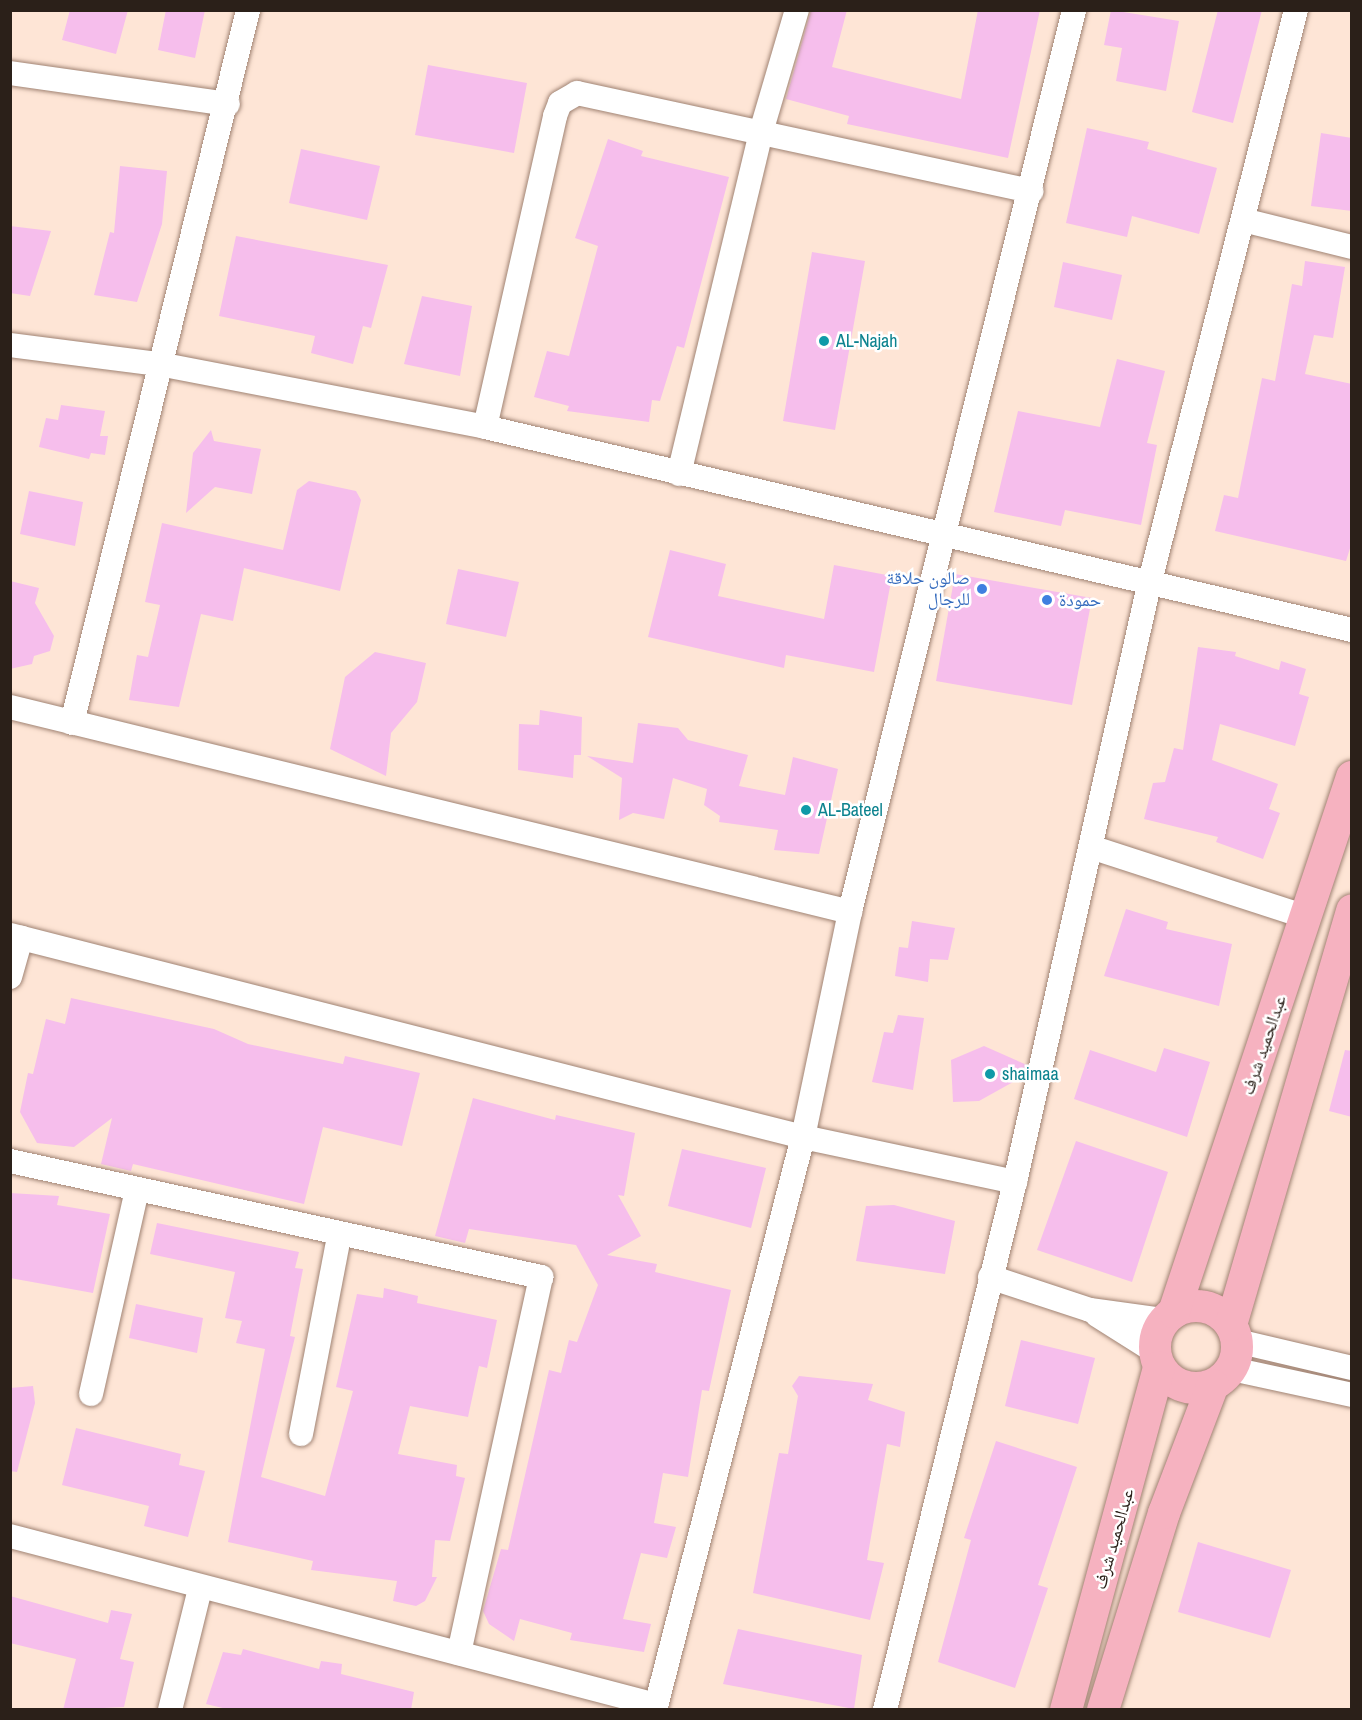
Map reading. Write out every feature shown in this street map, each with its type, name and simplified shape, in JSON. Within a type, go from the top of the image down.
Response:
[{"type":"main road","name":"عبدالحميد شرف","points":[[1066,1710],[1169,1316],[1307,917],[1352,777]]},
{"type":"main road","points":[[1103,1710],[1164,1514],[1228,1355],[1352,910]]},
{"type":"main road","points":[[1169,1316],[1205,1306],[1228,1355]]},
{"type":"main road","points":[[1157,1359],[1177,1384],[1228,1355]]},
{"type":"street","points":[[72,723],[159,364],[228,104],[248,10]]},
{"type":"street","points":[[679,474],[761,132],[797,10]]},
{"type":"street","points":[[10,1536],[200,1589],[459,1653],[655,1708],[803,1137],[850,912],[946,538],[1032,191],[1074,10]]},
{"type":"street","points":[[885,1710],[1015,1182],[1149,585],[1296,10]]},
{"type":"street","points":[[10,73],[228,104]]},
{"type":"street","points":[[485,427],[560,103],[577,93],[591,93],[1032,191]]},
{"type":"street","points":[[1243,220],[1352,247]]},
{"type":"street","points":[[10,345],[159,364],[485,427],[946,538],[1352,630]]},
{"type":"street","points":[[10,708],[850,912]]},
{"type":"street","points":[[1091,847],[1307,917]]},
{"type":"street","points":[[10,976],[16,936],[803,1137],[1015,1182]]},
{"type":"street","points":[[10,1161],[339,1236],[534,1273],[543,1281],[459,1653]]},
{"type":"street","points":[[91,1394],[137,1190]]},
{"type":"street","points":[[301,1434],[339,1236]]},
{"type":"street","points":[[990,1277],[1090,1310],[1169,1316]]},
{"type":"street","points":[[1090,1310],[1157,1359]]},
{"type":"street","points":[[1228,1355],[1352,1368]]},
{"type":"street","points":[[1228,1355],[1352,1395]]},
{"type":"street","points":[[170,1710],[200,1589]]},
{"type":"building","points":[[70,10],[128,10],[116,54],[62,40]]},
{"type":"building","points":[[166,10],[205,10],[195,58],[158,50]]},
{"type":"building","points":[[811,10],[847,10],[832,67],[961,99],[978,10],[1040,10],[1008,158],[847,124],[849,116],[786,99]]},
{"type":"building","points":[[1111,10],[1179,21],[1166,91],[1116,81],[1122,48],[1104,45]]},
{"type":"building","points":[[1218,10],[1262,10],[1233,123],[1192,112]]},
{"type":"building","points":[[428,65],[527,83],[514,153],[415,135]]},
{"type":"building","points":[[1087,128],[1149,142],[1147,149],[1217,168],[1199,234],[1132,216],[1127,237],[1066,223]]},
{"type":"building","points":[[1321,133],[1352,138],[1352,211],[1311,206]]},
{"type":"building","points":[[608,139],[643,151],[641,156],[729,177],[684,348],[677,346],[660,401],[652,400],[649,422],[567,411],[569,406],[534,397],[547,351],[569,356],[598,246],[575,238]]},
{"type":"building","points":[[301,149],[380,166],[367,220],[289,203]]},
{"type":"building","points":[[120,166],[167,171],[162,224],[137,302],[94,295],[110,232],[114,233]]},
{"type":"building","points":[[10,226],[51,231],[30,296],[10,293]]},
{"type":"building","points":[[236,236],[388,265],[371,328],[363,326],[353,364],[311,353],[315,336],[219,316]]},
{"type":"building","name":"AL-Najah","points":[[812,252],[865,261],[835,430],[783,421]]},
{"type":"building","points":[[1305,261],[1345,267],[1333,338],[1314,335],[1305,374],[1352,384],[1352,542],[1346,561],[1215,531],[1224,495],[1238,498],[1262,378],[1275,381],[1292,284],[1302,286]]},
{"type":"building","points":[[1063,262],[1122,275],[1112,320],[1054,307]]},
{"type":"building","points":[[422,296],[472,306],[460,376],[404,364]]},
{"type":"building","points":[[1117,359],[1165,371],[1147,443],[1157,445],[1141,525],[1065,510],[1061,526],[994,512],[1018,411],[1100,427]]},
{"type":"building","points":[[61,405],[105,411],[100,436],[108,436],[105,455],[91,453],[89,459],[39,447],[46,418],[58,420]]},
{"type":"building","points":[[211,430],[214,441],[261,449],[252,494],[215,487],[186,513],[193,453]]},
{"type":"building","points":[[309,481],[356,491],[361,500],[340,591],[244,568],[233,621],[201,614],[179,707],[129,700],[137,655],[148,657],[160,605],[145,602],[162,523],[283,550],[297,490]]},
{"type":"building","points":[[29,491],[83,502],[75,546],[20,534]]},
{"type":"building","points":[[670,550],[726,564],[718,596],[824,619],[834,565],[892,576],[874,672],[786,655],[784,668],[648,637]]},
{"type":"building","points":[[458,569],[519,582],[506,637],[446,624]]},
{"type":"building","points":[[955,574],[1092,598],[1072,705],[936,681]]},
{"type":"building","points":[[10,581],[39,588],[35,603],[54,636],[50,651],[34,656],[32,664],[10,669]]},
{"type":"building","points":[[1198,647],[1236,652],[1235,656],[1279,670],[1281,661],[1306,669],[1299,694],[1309,697],[1295,746],[1220,724],[1212,760],[1278,784],[1269,809],[1280,813],[1263,859],[1216,842],[1218,837],[1144,819],[1153,783],[1165,782],[1174,748],[1183,750]]},
{"type":"building","points":[[375,652],[426,663],[417,702],[391,733],[386,776],[330,749],[345,677]]},
{"type":"building","points":[[540,710],[582,717],[581,755],[574,755],[573,778],[518,770],[519,724],[539,725]]},
{"type":"building","points":[[638,723],[678,728],[688,740],[748,755],[739,786],[785,795],[793,757],[838,769],[819,854],[774,850],[778,830],[719,822],[720,816],[704,805],[707,789],[673,778],[664,819],[633,813],[619,820],[622,778],[587,756],[633,763]]},
{"type":"building","points":[[1126,909],[1168,922],[1166,929],[1232,944],[1219,1006],[1104,976]]},
{"type":"building","points":[[912,921],[955,928],[948,960],[930,959],[928,982],[895,976],[899,947],[908,948]]},
{"type":"building","points":[[71,998],[214,1029],[248,1044],[343,1064],[345,1056],[420,1073],[402,1146],[323,1127],[304,1204],[133,1164],[131,1171],[101,1164],[112,1118],[74,1147],[37,1143],[20,1112],[28,1073],[33,1074],[46,1019],[65,1024]]},
{"type":"building","points":[[898,1015],[924,1018],[913,1090],[872,1082],[884,1032],[893,1033]]},
{"type":"building","name":"shaimaa","points":[[984,1046],[1027,1065],[1024,1076],[979,1101],[953,1102],[951,1060]]},
{"type":"building","points":[[1164,1048],[1210,1062],[1187,1137],[1074,1099],[1090,1050],[1156,1072]]},
{"type":"building","points":[[1345,1050],[1352,1051],[1352,1117],[1329,1111]]},
{"type":"building","points":[[473,1098],[555,1120],[556,1115],[635,1133],[624,1196],[618,1195],[641,1236],[607,1255],[657,1264],[655,1272],[731,1290],[709,1391],[702,1390],[688,1477],[663,1473],[654,1523],[676,1527],[667,1558],[641,1553],[623,1619],[651,1624],[644,1652],[570,1640],[572,1633],[520,1619],[514,1641],[489,1624],[483,1611],[501,1549],[508,1550],[549,1370],[561,1373],[569,1340],[577,1342],[598,1285],[576,1245],[469,1229],[465,1243],[435,1236]]},
{"type":"building","points":[[1076,1141],[1168,1172],[1132,1282],[1037,1250]]},
{"type":"building","points":[[682,1149],[766,1168],[751,1228],[668,1206]]},
{"type":"building","points":[[10,1193],[59,1196],[57,1205],[110,1214],[93,1293],[10,1278]]},
{"type":"building","points":[[894,1205],[955,1221],[945,1274],[856,1261],[866,1206]]},
{"type":"building","points":[[157,1223],[299,1252],[295,1268],[303,1269],[290,1336],[295,1337],[261,1477],[325,1496],[353,1391],[336,1387],[357,1294],[383,1298],[384,1288],[418,1296],[417,1303],[497,1320],[487,1368],[479,1366],[468,1417],[410,1406],[398,1454],[457,1465],[456,1476],[465,1478],[450,1541],[435,1540],[432,1577],[437,1577],[425,1601],[416,1606],[393,1601],[397,1581],[311,1570],[313,1561],[228,1542],[265,1349],[236,1343],[242,1321],[225,1318],[235,1272],[150,1254]]},
{"type":"building","points":[[136,1304],[203,1318],[197,1353],[129,1338]]},
{"type":"building","points":[[1021,1340],[1095,1358],[1078,1424],[1005,1406]]},
{"type":"building","points":[[799,1376],[873,1384],[868,1400],[905,1412],[900,1447],[887,1444],[867,1560],[884,1563],[870,1620],[753,1593],[779,1453],[788,1454],[798,1396],[792,1386]]},
{"type":"building","points":[[33,1386],[35,1403],[17,1472],[10,1471],[10,1388]]},
{"type":"building","points":[[76,1428],[181,1454],[179,1465],[205,1471],[188,1537],[144,1526],[149,1506],[62,1485]]},
{"type":"building","points":[[996,1441],[1077,1467],[1038,1585],[1048,1588],[1015,1688],[938,1662],[971,1540],[964,1538]]},
{"type":"building","points":[[1198,1542],[1291,1570],[1270,1638],[1178,1612]]},
{"type":"building","points":[[10,1596],[108,1623],[111,1610],[132,1614],[120,1659],[134,1662],[124,1707],[63,1710],[76,1659],[10,1643]]},
{"type":"building","points":[[738,1629],[862,1655],[854,1709],[723,1684]]},
{"type":"building","points":[[243,1649],[319,1669],[321,1661],[342,1664],[341,1674],[414,1692],[411,1710],[231,1710],[206,1704],[223,1652],[241,1655]]},
{"type":"place","name":"AL-Najah","points":[[824,341]]},
{"type":"place","name":"صالون حلاقة للرجال","points":[[982,589]]},
{"type":"place","name":"حمودة","points":[[1047,600]]},
{"type":"place","name":"AL-Bateel","points":[[806,810]]},
{"type":"place","name":"shaimaa","points":[[990,1074]]}]
